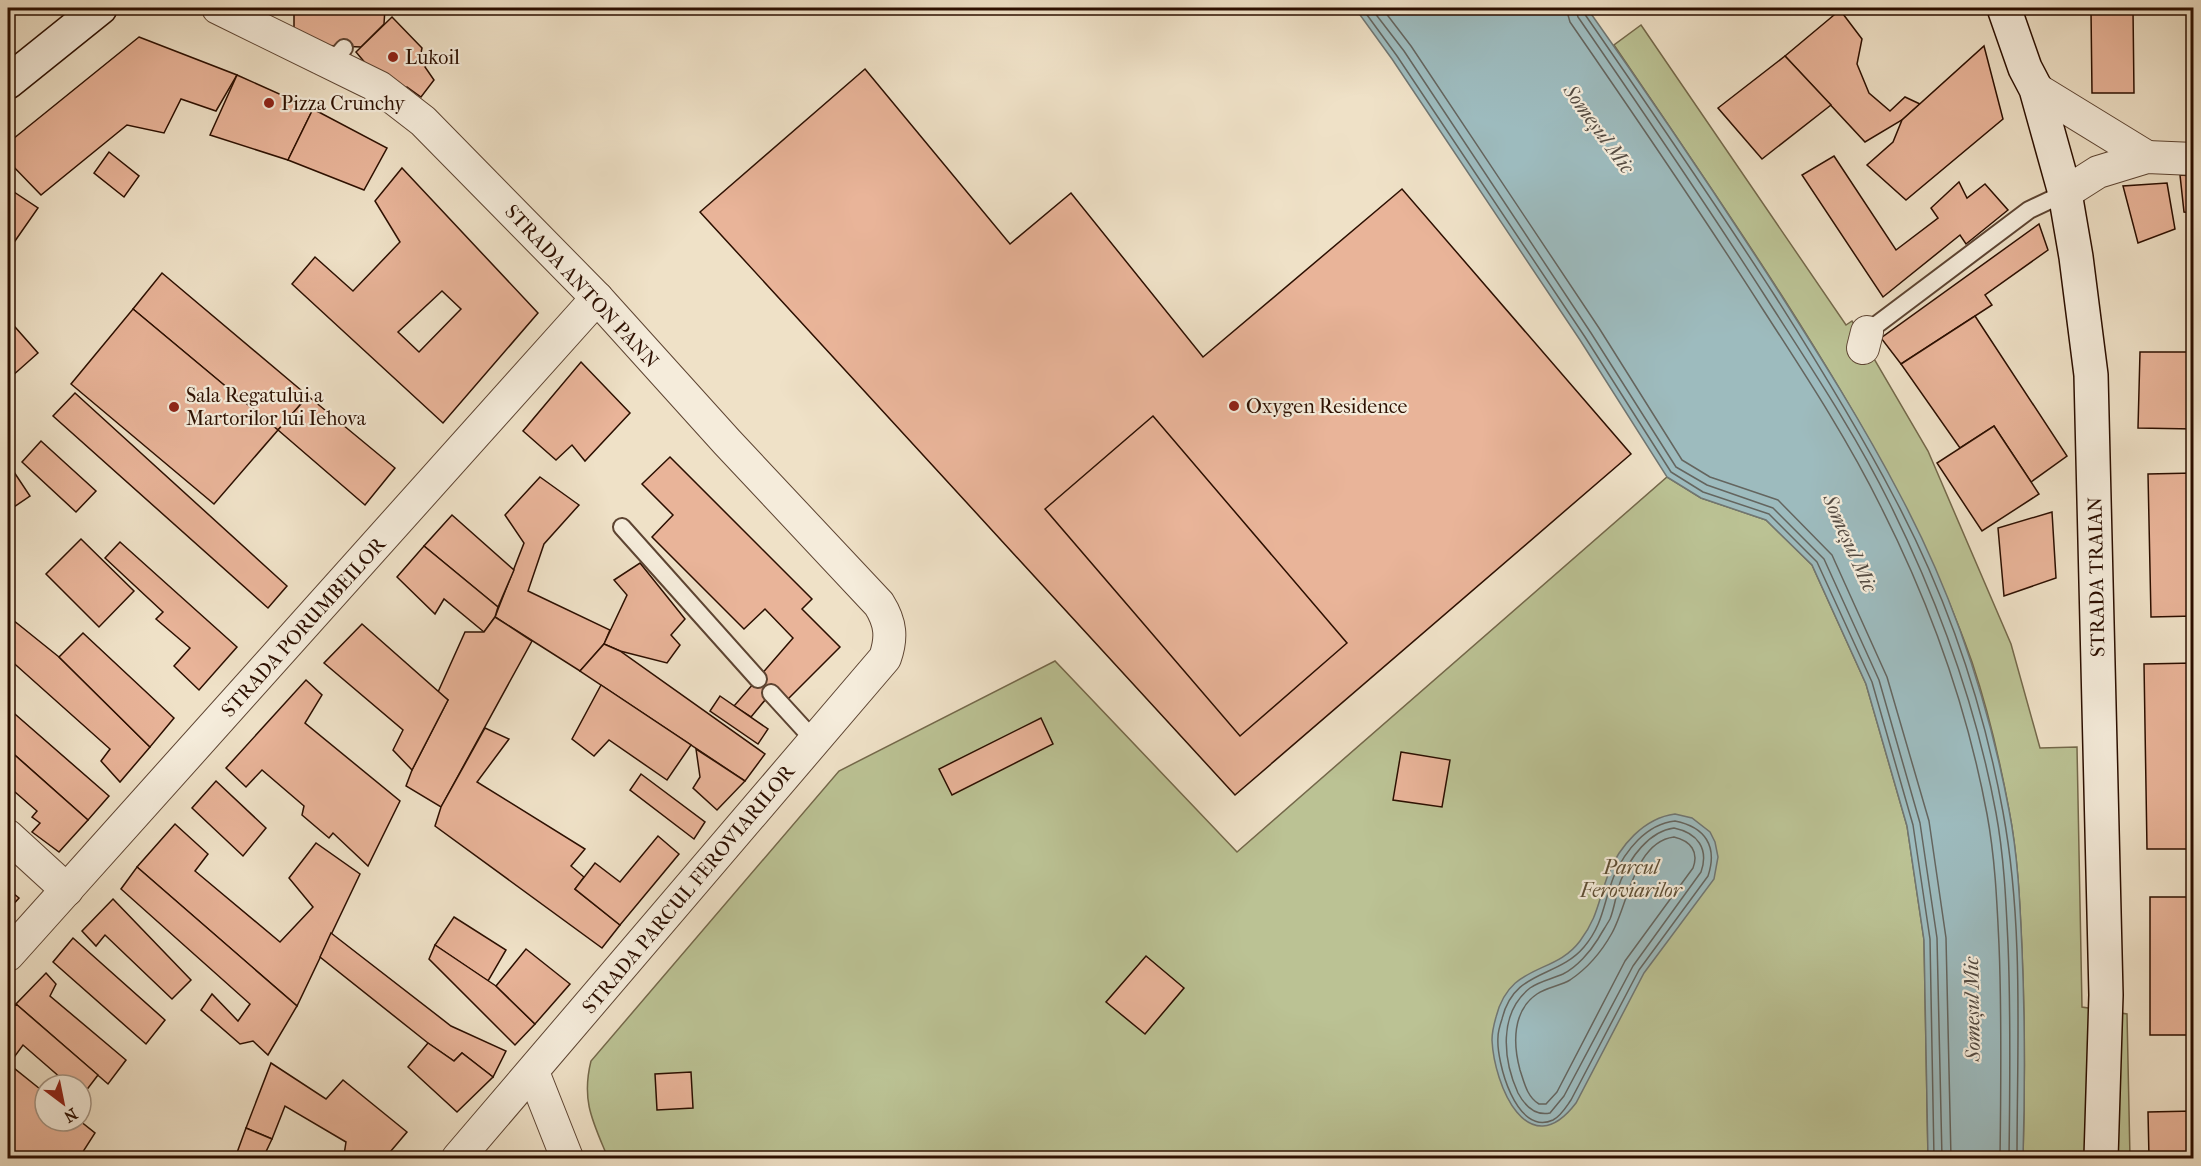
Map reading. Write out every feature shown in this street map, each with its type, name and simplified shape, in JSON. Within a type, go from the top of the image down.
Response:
[{"type":"main road","points":[[8,82],[100,8]]},
{"type":"main road","name":"STRADA TRAIAN","points":[[2004,8],[2025,69],[2036,89],[2065,193],[2076,257],[2091,375],[2106,995],[2101,1158]]},
{"type":"street","name":"STRADA ANTON PANN","points":[[218,8],[337,56],[423,121],[597,298],[727,442],[879,604],[887,616],[890,630]]},
{"type":"street","points":[[2036,89],[2147,157]]},
{"type":"street","points":[[2065,193],[2098,172],[2147,157],[2193,159]]},
{"type":"street","name":"STRADA PORUMBEILOR","points":[[8,955],[597,298]]},
{"type":"street","name":"STRADA PARCUL FEROVIARILOR","points":[[458,1158],[885,658],[890,645],[890,630]]},
{"type":"street","points":[[8,836],[67,890]]},
{"type":"street","points":[[533,1072],[567,1158]]},
{"type":"lane","points":[[1865,340],[2029,210],[2065,193]]},
{"type":"lane","points":[[622,527],[758,679]]},
{"type":"lane","points":[[771,693],[814,740]]},
{"type":"green space","points":[[1641,25],[1846,325],[1852,321],[1928,451],[2011,644],[2040,748],[2077,747],[2082,1007],[2127,1014],[2130,1158],[2023,1158],[2024,1003],[2017,863],[1998,754],[1972,662],[1934,567],[1912,521],[1889,475],[1838,386],[1700,171],[1614,45]]},
{"type":"green space","name":"Parcul Feroviarilor","points":[[1667,477],[1701,498],[1766,520],[1812,565],[1866,684],[1907,826],[1924,940],[1928,1158],[608,1158],[593,1122],[588,1100],[588,1075],[591,1061],[839,771],[1055,661],[1237,852]]},
{"type":"water","name":"Someșul Mic","points":[[1355,8],[1587,8],[1732,220],[1856,416],[1918,531],[1952,608],[1979,687],[2000,769],[2017,862],[2023,975],[2023,1158],[1928,1158],[1924,940],[1907,826],[1866,684],[1812,565],[1766,520],[1701,498],[1667,477],[1580,340],[1392,59]]},
{"type":"water","points":[[1675,814],[1692,818],[1710,832],[1718,857],[1714,879],[1644,973],[1576,1103],[1559,1120],[1543,1126],[1529,1123],[1517,1112],[1507,1096],[1494,1058],[1493,1031],[1503,999],[1511,987],[1522,978],[1570,952],[1586,932],[1613,864],[1626,844],[1643,827]]},
{"type":"building","points":[[294,8],[385,8],[384,24],[361,47],[294,44]]},
{"type":"building","points":[[1840,10],[1862,39],[1857,64],[1869,93],[1890,111],[1905,97],[1920,104],[1902,120],[1865,142],[1785,56]]},
{"type":"building","points":[[2133,10],[2134,93],[2092,93],[2091,11]]},
{"type":"building","name":"Lukoil","points":[[392,17],[422,48],[421,53],[429,60],[425,67],[434,80],[421,97],[407,87],[400,89],[383,84],[356,52]]},
{"type":"building","points":[[139,37],[237,75],[216,111],[181,99],[164,133],[127,125],[41,195],[8,161],[8,143]]},
{"type":"building","points":[[1984,46],[2003,119],[1906,200],[1867,165],[1893,142],[1902,120]]},
{"type":"building","points":[[1785,56],[1831,105],[1762,159],[1718,108]]},
{"type":"building","name":"Oxygen Residence","points":[[865,69],[1010,244],[1071,193],[1203,357],[1402,189],[1631,454],[1235,795],[700,212]]},
{"type":"building","points":[[237,75],[313,109],[288,160],[210,135]]},
{"type":"building","points":[[313,109],[387,148],[364,190],[288,160]]},
{"type":"building","points":[[109,152],[139,176],[124,197],[94,173]]},
{"type":"building","points":[[1834,156],[1896,250],[1938,218],[1931,208],[1959,182],[1967,198],[1985,184],[2008,210],[1966,244],[1960,235],[1883,297],[1802,175]]},
{"type":"building","points":[[402,168],[538,313],[443,423],[292,284],[315,257],[353,291],[400,242],[375,201]],"holes":[[[442,291],[461,309],[419,352],[398,332]]]},
{"type":"building","points":[[2180,175],[2194,176],[2194,213],[2184,212]]},
{"type":"building","points":[[2167,183],[2175,229],[2138,243],[2123,186]]},
{"type":"building","points":[[8,188],[38,208],[8,251]]},
{"type":"building","points":[[2039,224],[2048,250],[1985,295],[1992,305],[1901,364],[1881,338]]},
{"type":"building","points":[[162,273],[308,396],[278,430],[133,309]]},
{"type":"building","name":"Sala Regatului a Martorilor lui Iehova","points":[[133,309],[278,430],[214,504],[71,384]]},
{"type":"building","points":[[1975,316],[2067,456],[2031,482],[1994,426],[1960,448],[1901,364]]},
{"type":"building","points":[[8,319],[38,353],[11,377],[8,373]]},
{"type":"building","points":[[2140,352],[2194,352],[2194,429],[2138,428]]},
{"type":"building","points":[[581,362],[630,413],[585,461],[572,445],[556,460],[523,431]]},
{"type":"building","points":[[75,393],[287,586],[268,608],[53,416]]},
{"type":"building","points":[[308,396],[395,468],[365,505],[278,430]]},
{"type":"building","points":[[1153,416],[1347,643],[1240,736],[1045,509]]},
{"type":"building","points":[[1994,426],[2039,494],[1982,531],[1937,463]]},
{"type":"building","points":[[41,441],[96,491],[76,512],[22,462]]},
{"type":"building","points":[[670,457],[812,599],[802,609],[840,647],[787,700],[775,688],[751,717],[734,706],[793,638],[765,609],[744,629],[652,537],[673,515],[642,484]]},
{"type":"building","points":[[8,463],[30,496],[8,511]]},
{"type":"building","points":[[2194,473],[2194,616],[2151,617],[2148,474]]},
{"type":"building","points":[[540,477],[579,505],[544,544],[528,591],[610,630],[604,644],[580,671],[495,617],[524,543],[505,515]]},
{"type":"building","points":[[2052,512],[2056,578],[2004,596],[1998,528]]},
{"type":"building","points":[[452,515],[514,570],[498,607],[424,546]]},
{"type":"building","points":[[81,539],[134,591],[99,627],[46,574]]},
{"type":"building","points":[[120,542],[237,647],[199,690],[174,666],[190,648],[156,619],[163,612],[105,558]]},
{"type":"building","points":[[424,546],[498,607],[495,617],[484,632],[444,599],[435,614],[397,577]]},
{"type":"building","points":[[640,563],[685,619],[671,635],[680,645],[667,663],[620,651],[604,644],[627,595],[614,580]]},
{"type":"building","points":[[8,616],[59,657],[150,747],[120,782],[101,761],[110,749],[8,658]]},
{"type":"building","points":[[495,617],[532,641],[441,807],[406,786],[448,700],[438,692],[465,632],[484,632]]},
{"type":"building","points":[[362,624],[448,700],[412,770],[393,750],[403,730],[324,663]]},
{"type":"building","points":[[83,633],[174,718],[150,747],[59,657]]},
{"type":"building","points":[[604,644],[620,651],[765,754],[745,781],[580,671]]},
{"type":"building","points":[[2194,663],[2194,849],[2147,849],[2144,664]]},
{"type":"building","points":[[306,680],[322,695],[305,723],[400,801],[368,866],[333,833],[329,838],[302,815],[304,806],[262,770],[246,787],[226,768]]},
{"type":"building","points":[[601,685],[691,745],[667,780],[609,740],[594,756],[572,739]]},
{"type":"building","points":[[720,696],[768,729],[758,744],[710,711]]},
{"type":"building","points":[[8,708],[109,796],[88,820],[8,749]]},
{"type":"building","points":[[1041,718],[1053,744],[952,795],[939,769]]},
{"type":"building","points":[[485,728],[509,739],[477,782],[585,849],[571,866],[584,877],[575,889],[620,925],[602,948],[435,826],[441,807]]},
{"type":"building","points":[[8,749],[88,820],[59,852],[32,832],[40,823],[32,817],[37,811],[8,786]]},
{"type":"building","points":[[696,749],[745,781],[717,810],[693,788],[700,777]]},
{"type":"building","points":[[1401,752],[1450,760],[1442,807],[1393,800]]},
{"type":"building","points":[[641,774],[705,822],[694,839],[630,790]]},
{"type":"building","points":[[216,781],[266,828],[243,856],[192,808]]},
{"type":"building","points":[[175,824],[208,854],[195,871],[280,942],[313,907],[289,878],[316,843],[360,874],[297,1006],[137,867]]},
{"type":"building","points":[[658,836],[679,854],[620,925],[575,889],[595,863],[620,882]]},
{"type":"building","points":[[137,867],[297,1006],[268,1055],[253,1041],[240,1044],[201,1010],[212,994],[238,1021],[250,1004],[121,889]]},
{"type":"building","points":[[8,889],[19,898],[8,910]]},
{"type":"building","points":[[2150,897],[2194,897],[2194,1035],[2150,1035]]},
{"type":"building","points":[[113,899],[191,980],[172,999],[105,935],[96,946],[82,931]]},
{"type":"building","points":[[454,917],[506,950],[488,981],[435,945]]},
{"type":"building","points":[[331,933],[451,1026],[506,1051],[493,1077],[462,1053],[454,1061],[428,1043],[320,957]]},
{"type":"building","points":[[73,938],[165,1020],[146,1044],[53,962]]},
{"type":"building","points":[[435,945],[496,986],[535,1024],[515,1045],[429,959]]},
{"type":"building","points":[[526,949],[570,984],[535,1024],[496,986]]},
{"type":"building","points":[[1146,956],[1184,988],[1145,1034],[1106,1002]]},
{"type":"building","points":[[46,973],[56,984],[50,996],[126,1060],[108,1084],[16,1004]]},
{"type":"building","points":[[16,1004],[98,1075],[93,1082],[93,1073],[55,1073],[23,1045],[9,1064],[33,1083],[33,1133],[95,1133],[79,1158],[63,1158],[57,1155],[54,1158],[23,1158],[8,1145],[8,1014]]},
{"type":"building","points":[[428,1043],[454,1061],[462,1053],[493,1077],[457,1112],[408,1067]]},
{"type":"building","points":[[271,1063],[326,1099],[343,1080],[407,1132],[385,1158],[347,1158],[344,1155],[346,1142],[285,1106],[272,1139],[246,1128]]},
{"type":"building","points":[[691,1072],[693,1108],[657,1110],[655,1074]]},
{"type":"building","points":[[2194,1111],[2194,1158],[2149,1158],[2148,1112]]},
{"type":"building","points":[[246,1128],[272,1139],[263,1158],[235,1158]]},
{"type":"place","name":"Lukoil","points":[[393,57]]},
{"type":"place","name":"Pizza Crunchy","points":[[269,103]]},
{"type":"place","name":"Oxygen Residence","points":[[1234,406]]},
{"type":"place","name":"Sala Regatului a Martorilor lui Iehova","points":[[174,407]]}]
